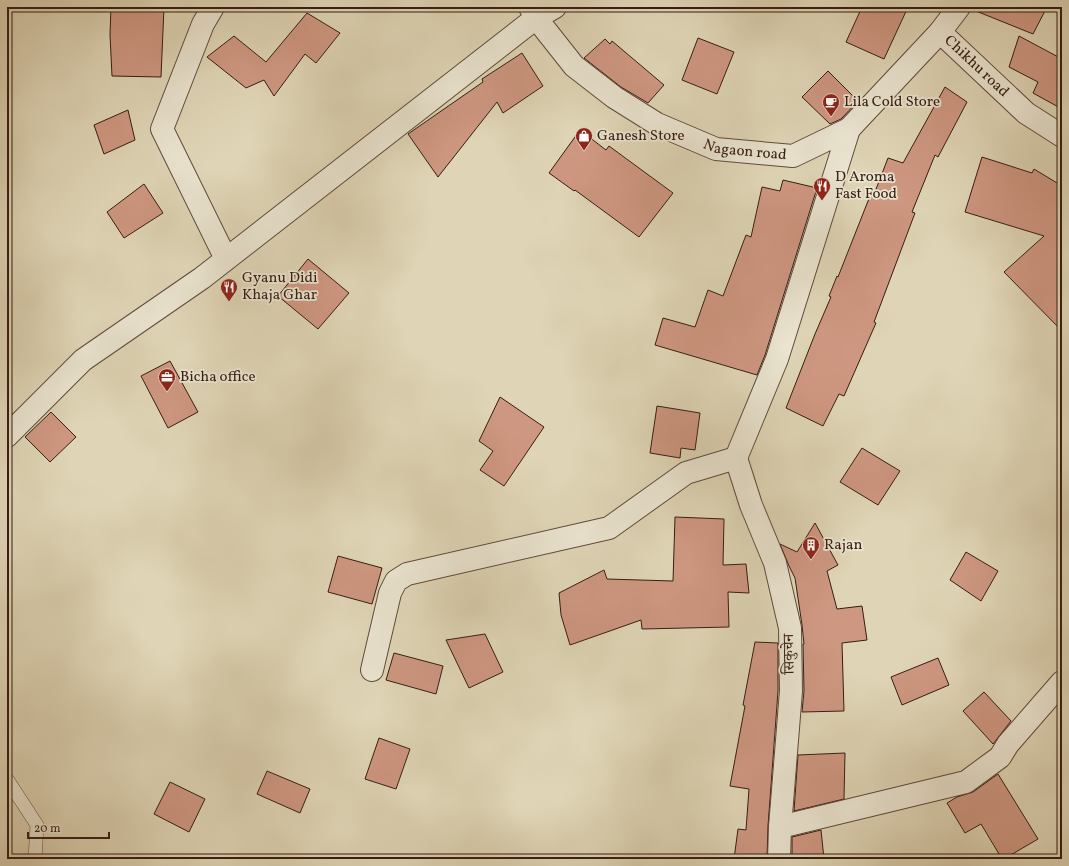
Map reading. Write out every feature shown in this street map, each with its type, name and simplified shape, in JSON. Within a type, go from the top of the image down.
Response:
[{"type":"street","points":[[213,7],[203,24],[162,129],[226,259]]},
{"type":"street","points":[[7,436],[83,360],[202,278],[533,13],[554,7]]},
{"type":"street","points":[[940,32],[959,7]]},
{"type":"street","name":"Nagaon road","points":[[533,13],[574,66],[614,97],[657,124],[716,149],[793,156],[849,129]]},
{"type":"street","name":"Chikhu road","points":[[849,129],[940,32],[1026,112],[1062,136]]},
{"type":"street","points":[[372,670],[390,593],[396,581],[407,574],[609,528],[686,473],[736,458],[777,359],[849,129]]},
{"type":"street","name":"सिकुचेन","points":[[736,458],[751,505],[775,563],[790,628],[791,691],[780,828],[779,859]]},
{"type":"street","points":[[780,828],[966,782],[1000,757],[1008,744],[1062,682]]},
{"type":"lane","points":[[7,779],[37,825],[35,859]]},
{"type":"building","points":[[111,7],[164,7],[161,77],[112,76],[110,35]]},
{"type":"building","points":[[862,7],[908,7],[884,59],[846,42]]},
{"type":"building","points":[[971,7],[1047,7],[1033,34],[971,9]]},
{"type":"building","points":[[307,13],[340,33],[316,63],[305,54],[274,96],[264,80],[246,88],[207,57],[234,36],[266,62]]},
{"type":"building","points":[[1019,36],[1062,59],[1062,109],[1033,93],[1038,82],[1009,67]]},
{"type":"building","points":[[698,38],[734,52],[717,94],[682,80]]},
{"type":"building","points":[[605,39],[610,44],[612,41],[664,85],[648,103],[621,87],[584,58]]},
{"type":"building","points":[[522,53],[543,86],[503,113],[497,102],[438,177],[408,134],[483,82],[482,79]]},
{"type":"building","points":[[828,71],[858,101],[841,119],[830,124],[802,97]]},
{"type":"building","points":[[945,87],[967,102],[938,157],[935,155],[912,212],[915,213],[874,322],[876,323],[844,396],[839,394],[823,426],[786,408],[831,297],[829,296],[837,276],[838,277],[870,196],[873,197],[888,158],[903,163]]},
{"type":"building","points":[[128,110],[135,140],[104,154],[94,125]]},
{"type":"building","points":[[580,130],[606,150],[609,146],[673,193],[639,237],[575,190],[574,191],[549,173]]},
{"type":"building","points":[[982,157],[1032,173],[1034,169],[1062,186],[1062,331],[1004,272],[1044,236],[965,212]]},
{"type":"building","points":[[783,180],[817,188],[765,355],[757,375],[655,345],[663,318],[695,327],[708,290],[723,296],[746,235],[751,237],[762,187],[780,191]]},
{"type":"building","points":[[144,184],[163,213],[124,238],[107,212]]},
{"type":"building","points":[[308,259],[349,293],[318,329],[278,296]]},
{"type":"building","points":[[170,361],[198,412],[168,428],[141,376]]},
{"type":"building","points":[[500,397],[544,427],[504,486],[480,470],[493,451],[479,441]]},
{"type":"building","points":[[657,406],[700,413],[695,450],[681,448],[680,458],[650,453]]},
{"type":"building","points":[[51,412],[76,437],[50,462],[25,437]]},
{"type":"building","points":[[862,448],[900,471],[878,505],[840,482]]},
{"type":"building","points":[[675,517],[724,519],[723,565],[746,564],[749,593],[728,592],[729,627],[642,629],[641,620],[570,645],[561,615],[559,593],[604,570],[607,579],[673,581]]},
{"type":"building","points":[[815,523],[838,565],[827,571],[837,609],[862,606],[867,640],[842,643],[844,711],[802,712],[804,691],[804,644],[802,625],[795,578],[780,544],[797,552]]},
{"type":"building","points":[[966,552],[998,571],[981,601],[950,580]]},
{"type":"building","points":[[338,556],[382,568],[372,604],[328,592]]},
{"type":"building","points":[[485,634],[503,672],[469,688],[446,640]]},
{"type":"building","points":[[755,642],[778,643],[778,691],[767,859],[734,859],[738,829],[746,830],[749,789],[730,786]]},
{"type":"building","points":[[394,653],[443,666],[436,694],[386,680]]},
{"type":"building","points":[[938,658],[949,685],[902,705],[891,677]]},
{"type":"building","points":[[984,692],[1011,721],[993,744],[963,711]]},
{"type":"building","points":[[379,738],[410,749],[396,789],[365,779]]},
{"type":"building","points":[[845,753],[844,799],[794,811],[798,755]]},
{"type":"building","points":[[267,771],[310,789],[300,813],[257,794]]},
{"type":"building","points":[[998,774],[1038,839],[1004,859],[1002,859],[981,824],[965,833],[947,803],[957,797],[973,792]]},
{"type":"building","points":[[170,782],[205,799],[189,832],[154,814]]},
{"type":"building","points":[[821,830],[824,859],[792,859],[792,837]]},
{"type":"place","name":"Lila Cold Store","points":[[831,117]]},
{"type":"place","name":"Ganesh Store","points":[[584,151]]},
{"type":"place","name":"D Aroma Fast Food","points":[[822,201]]},
{"type":"place","name":"Gyanu Didi Khaja Ghar","points":[[229,302]]},
{"type":"place","name":"Bicha office","points":[[167,392]]},
{"type":"place","name":"Rajan","points":[[811,560]]}]
